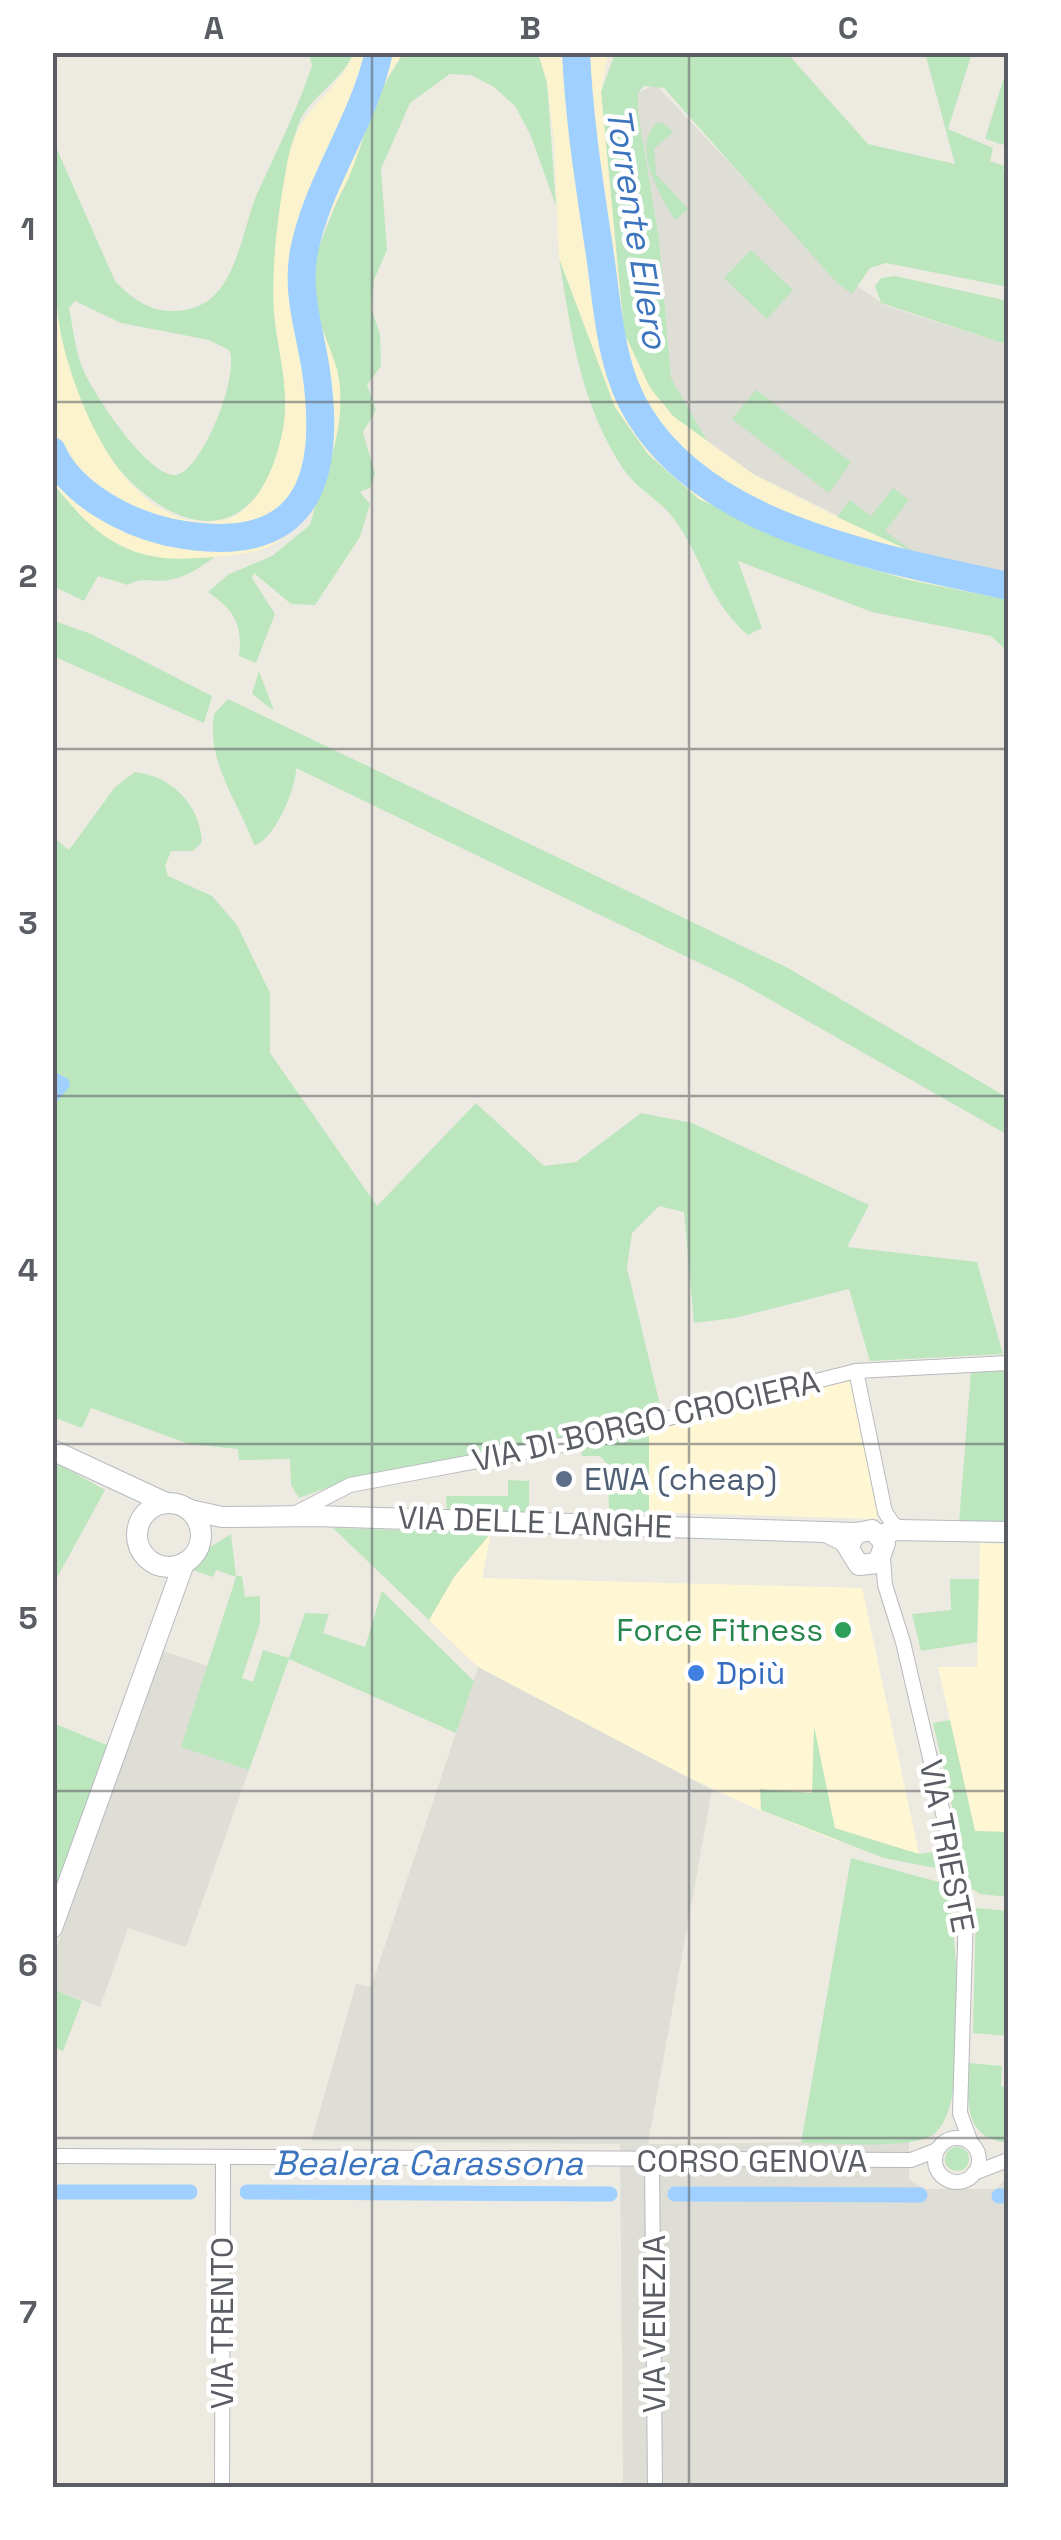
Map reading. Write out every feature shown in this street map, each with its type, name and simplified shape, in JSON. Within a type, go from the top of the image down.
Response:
[{"type":"main road","name":"VIA DELLE LANGHE","points":[[52,1450],[166,1503],[251,1518],[819,1530],[852,1540],[872,1530],[878,1553],[906,1531],[1008,1532]]},
{"type":"main road","points":[[101,1476],[128,1503],[139,1525],[141,1549],[160,1565],[167,1609]]},
{"type":"main road","points":[[139,1525],[144,1514],[166,1503]]},
{"type":"main road","points":[[190,1510],[198,1520],[200,1541]]},
{"type":"main road","name":"VIA DELLE LANGHE","points":[[52,1928],[184,1563],[200,1541],[220,1526],[251,1518]]},
{"type":"main road","points":[[852,1540],[853,1561],[878,1553]]},
{"type":"main road","points":[[160,1565],[184,1563]]},
{"type":"street","name":"VIA DI BORGO CROCIERA","points":[[292,1516],[350,1485],[562,1445],[856,1371],[1008,1363]]},
{"type":"street","points":[[856,1371],[885,1512],[893,1524],[906,1531]]},
{"type":"street","name":"VIA TRIESTE","points":[[878,1553],[966,1912],[960,2113],[974,2146]]},
{"type":"street","name":"VIA TRIESTE","points":[[941,2146],[960,2113]]},
{"type":"street","name":"CORSO GENOVA","points":[[911,2160],[960,2138],[974,2146]]},
{"type":"street","points":[[938,2171],[941,2146]]},
{"type":"street","points":[[974,2146],[1008,2160],[974,2173]]},
{"type":"street","points":[[974,2146],[979,2164],[974,2173]]},
{"type":"street","name":"CORSO GENOVA","points":[[52,2156],[911,2160],[956,2182],[974,2173]]},
{"type":"street","name":"VIA TRENTO","points":[[222,2488],[223,2158]]},
{"type":"street","name":"VIA VENEZIA","points":[[652,2161],[655,2488]]},
{"type":"shaded area","points":[[655,84],[852,293],[857,286],[886,306],[1008,345],[1008,575],[916,554],[753,474],[710,446],[671,378],[659,239],[638,111],[638,93]]},
{"type":"shaded area","points":[[851,1380],[878,1519],[649,1512],[649,1431]]},
{"type":"shaded area","points":[[491,1533],[482,1578],[862,1588],[919,1854],[835,1829],[837,1841],[748,1805],[627,1749],[478,1667],[429,1620],[454,1577]]},
{"type":"shaded area","points":[[980,1543],[1008,1544],[1008,1832],[975,1831],[938,1667],[977,1667]]},
{"type":"shaded area","points":[[163,1651],[208,1666],[182,1747],[249,1770],[186,1947],[128,1928],[100,2007],[53,1989],[52,1960]]},
{"type":"shaded area","points":[[478,1667],[712,1790],[648,2144],[909,2141],[909,2179],[925,2189],[996,2189],[1008,2176],[1008,2487],[623,2487],[620,2144],[311,2141],[356,1984],[371,1987]]},
{"type":"green space","points":[[404,52],[538,53],[547,82],[556,206],[531,136],[515,106],[494,87],[471,75],[450,74],[410,103],[381,169],[387,250],[374,280],[371,308],[380,334],[381,366],[367,385],[376,410],[363,432],[375,474],[370,488],[360,492],[370,504],[360,537],[315,605],[291,604],[254,573],[252,578],[275,614],[256,663],[239,656],[240,635],[235,619],[208,592],[229,574],[272,556],[310,525],[334,440],[338,372],[316,315],[312,264],[381,90]]},
{"type":"green space","points":[[309,53],[354,53],[303,114],[289,162],[275,271],[285,411],[274,465],[259,493],[239,512],[217,520],[192,519],[166,509],[112,461],[90,428],[74,390],[64,349],[53,263],[52,138],[115,281],[134,298],[157,309],[195,307],[211,298],[232,268],[257,194],[312,66]],"holes":[[[75,301],[121,323],[209,340],[229,350],[229,379],[216,421],[196,458],[175,475],[163,472],[136,448],[97,395],[80,360],[69,308]]]},
{"type":"green space","points":[[615,53],[787,53],[868,144],[955,164],[925,53],[972,53],[948,129],[993,148],[990,161],[1004,166],[1003,172],[1008,174],[1008,287],[886,263],[870,268],[852,294],[836,282],[664,88],[644,86],[638,93],[638,111],[659,239],[671,378],[710,446],[673,416],[650,388],[624,333],[601,92]]},
{"type":"green space","points":[[1005,74],[1008,142],[1004,145],[985,139]]},
{"type":"green space","points":[[657,123],[673,132],[654,149],[656,174],[688,209],[675,220],[647,158],[649,133]]},
{"type":"green space","points":[[751,250],[793,290],[767,319],[724,278]]},
{"type":"green space","points":[[559,258],[615,407],[648,454],[699,499],[840,560],[1008,600],[1008,652],[991,636],[872,612],[738,561],[762,628],[748,635],[714,593],[674,519],[629,477],[609,446],[580,368]]},
{"type":"green space","points":[[895,276],[1008,301],[1008,345],[881,303],[875,286],[881,278]]},
{"type":"green space","points":[[756,390],[851,462],[829,493],[732,419]]},
{"type":"green space","points":[[52,482],[85,518],[123,542],[166,555],[215,557],[188,574],[169,580],[128,585],[98,576],[84,601],[53,586]]},
{"type":"green space","points":[[893,488],[909,500],[885,531],[916,554],[837,517],[850,500],[871,516]]},
{"type":"green space","points":[[52,620],[91,634],[212,696],[204,723],[53,656]]},
{"type":"green space","points":[[259,671],[274,711],[252,694]]},
{"type":"green space","points":[[228,699],[788,968],[1008,1098],[1008,1135],[739,982],[296,768],[283,812],[262,842],[254,845],[225,782],[215,749],[214,714]]},
{"type":"green space","points":[[135,772],[171,786],[196,816],[202,842],[193,851],[171,851],[165,866],[168,876],[212,896],[237,925],[270,993],[270,1053],[377,1206],[476,1103],[544,1166],[576,1162],[641,1113],[692,1123],[869,1205],[847,1247],[977,1262],[1003,1354],[870,1361],[849,1289],[735,1318],[694,1323],[684,1212],[659,1206],[632,1233],[627,1268],[662,1413],[558,1439],[351,1479],[299,1498],[291,1485],[290,1459],[239,1460],[238,1449],[189,1444],[91,1408],[82,1428],[53,1417],[52,836],[69,850],[115,787]]},
{"type":"green space","points":[[1008,1370],[1008,1523],[959,1523],[971,1371]]},
{"type":"green space","points":[[649,1431],[649,1512],[609,1511],[608,1465],[600,1456],[582,1456],[581,1447]]},
{"type":"green space","points":[[53,1461],[105,1490],[53,1585]]},
{"type":"green space","points":[[508,1480],[529,1481],[529,1513],[447,1511],[446,1496],[508,1496]]},
{"type":"green space","points":[[333,1528],[491,1533],[454,1577],[429,1620]]},
{"type":"green space","points":[[231,1534],[236,1576],[242,1576],[245,1597],[260,1596],[260,1623],[242,1678],[253,1682],[263,1650],[289,1658],[305,1613],[329,1614],[323,1633],[365,1647],[382,1591],[474,1681],[456,1733],[289,1659],[249,1770],[181,1747],[236,1577],[216,1570],[213,1577],[193,1570],[207,1549]]},
{"type":"green space","points":[[950,1579],[979,1579],[977,1642],[921,1651],[912,1614],[951,1610]]},
{"type":"green space","points":[[950,1720],[975,1831],[1008,1832],[1008,1897],[980,1894],[971,1888],[933,1723]]},
{"type":"green space","points":[[53,1723],[109,1746],[59,1885],[53,1882]]},
{"type":"green space","points":[[814,1726],[835,1828],[919,1854],[932,1852],[940,1869],[884,1858],[761,1810],[760,1789],[812,1793]]},
{"type":"green space","points":[[851,1858],[946,1884],[957,1977],[957,2057],[953,2093],[944,2120],[931,2136],[919,2140],[886,2144],[801,2143]]},
{"type":"green space","points":[[976,1908],[1008,1911],[1008,2036],[973,2033]]},
{"type":"green space","points":[[53,1989],[82,2001],[63,2051],[53,2047]]},
{"type":"green space","points":[[969,2063],[1002,2066],[1001,2086],[1008,2087],[1008,2143],[993,2140],[975,2125],[969,2103]]},
{"type":"green space","points":[[957,2147],[969,2159],[957,2171],[945,2159]]},
{"type":"sand","points":[[354,53],[404,53],[385,81],[314,256],[313,295],[340,391],[336,442],[318,492],[289,532],[263,549],[174,559],[132,551],[98,531],[53,482],[53,264],[66,354],[91,422],[110,456],[133,485],[159,508],[189,520],[223,520],[236,515],[266,482],[284,423],[274,273],[288,159],[300,126]]},
{"type":"sand","points":[[538,53],[608,53],[601,92],[624,333],[650,388],[673,416],[753,474],[837,517],[916,554],[1008,575],[1008,600],[909,580],[840,560],[699,499],[648,454],[615,407],[559,258],[554,140],[547,82]]},
{"type":"water","points":[[53,1071],[68,1079],[70,1086],[53,1106]]},
{"type":"waterway","name":"Torrente Ellero","points":[[52,451],[72,480],[101,504],[168,532],[212,538],[248,535],[277,525],[297,507],[311,482],[319,451],[316,371],[303,297],[304,251],[319,202],[362,104],[379,52]]},
{"type":"waterway","name":"Torrente Ellero","points":[[576,52],[585,154],[616,359],[640,416],[671,455],[710,487],[805,534],[857,551],[1008,586]]},
{"type":"waterway","name":"Bealera Carassona","points":[[52,2192],[190,2192]]},
{"type":"waterway","name":"Bealera Carassona","points":[[247,2192],[610,2194]]},
{"type":"waterway","name":"Bealera Carassona","points":[[675,2194],[920,2195]]},
{"type":"waterway","name":"Bealera Carassona","points":[[999,2196],[1008,2196]]},
{"type":"place","name":"EWA (cheap)","points":[[564,1479]]},
{"type":"place","name":"Force Fitness","points":[[843,1630]]},
{"type":"place","name":"Dpiù","points":[[696,1673]]}]
